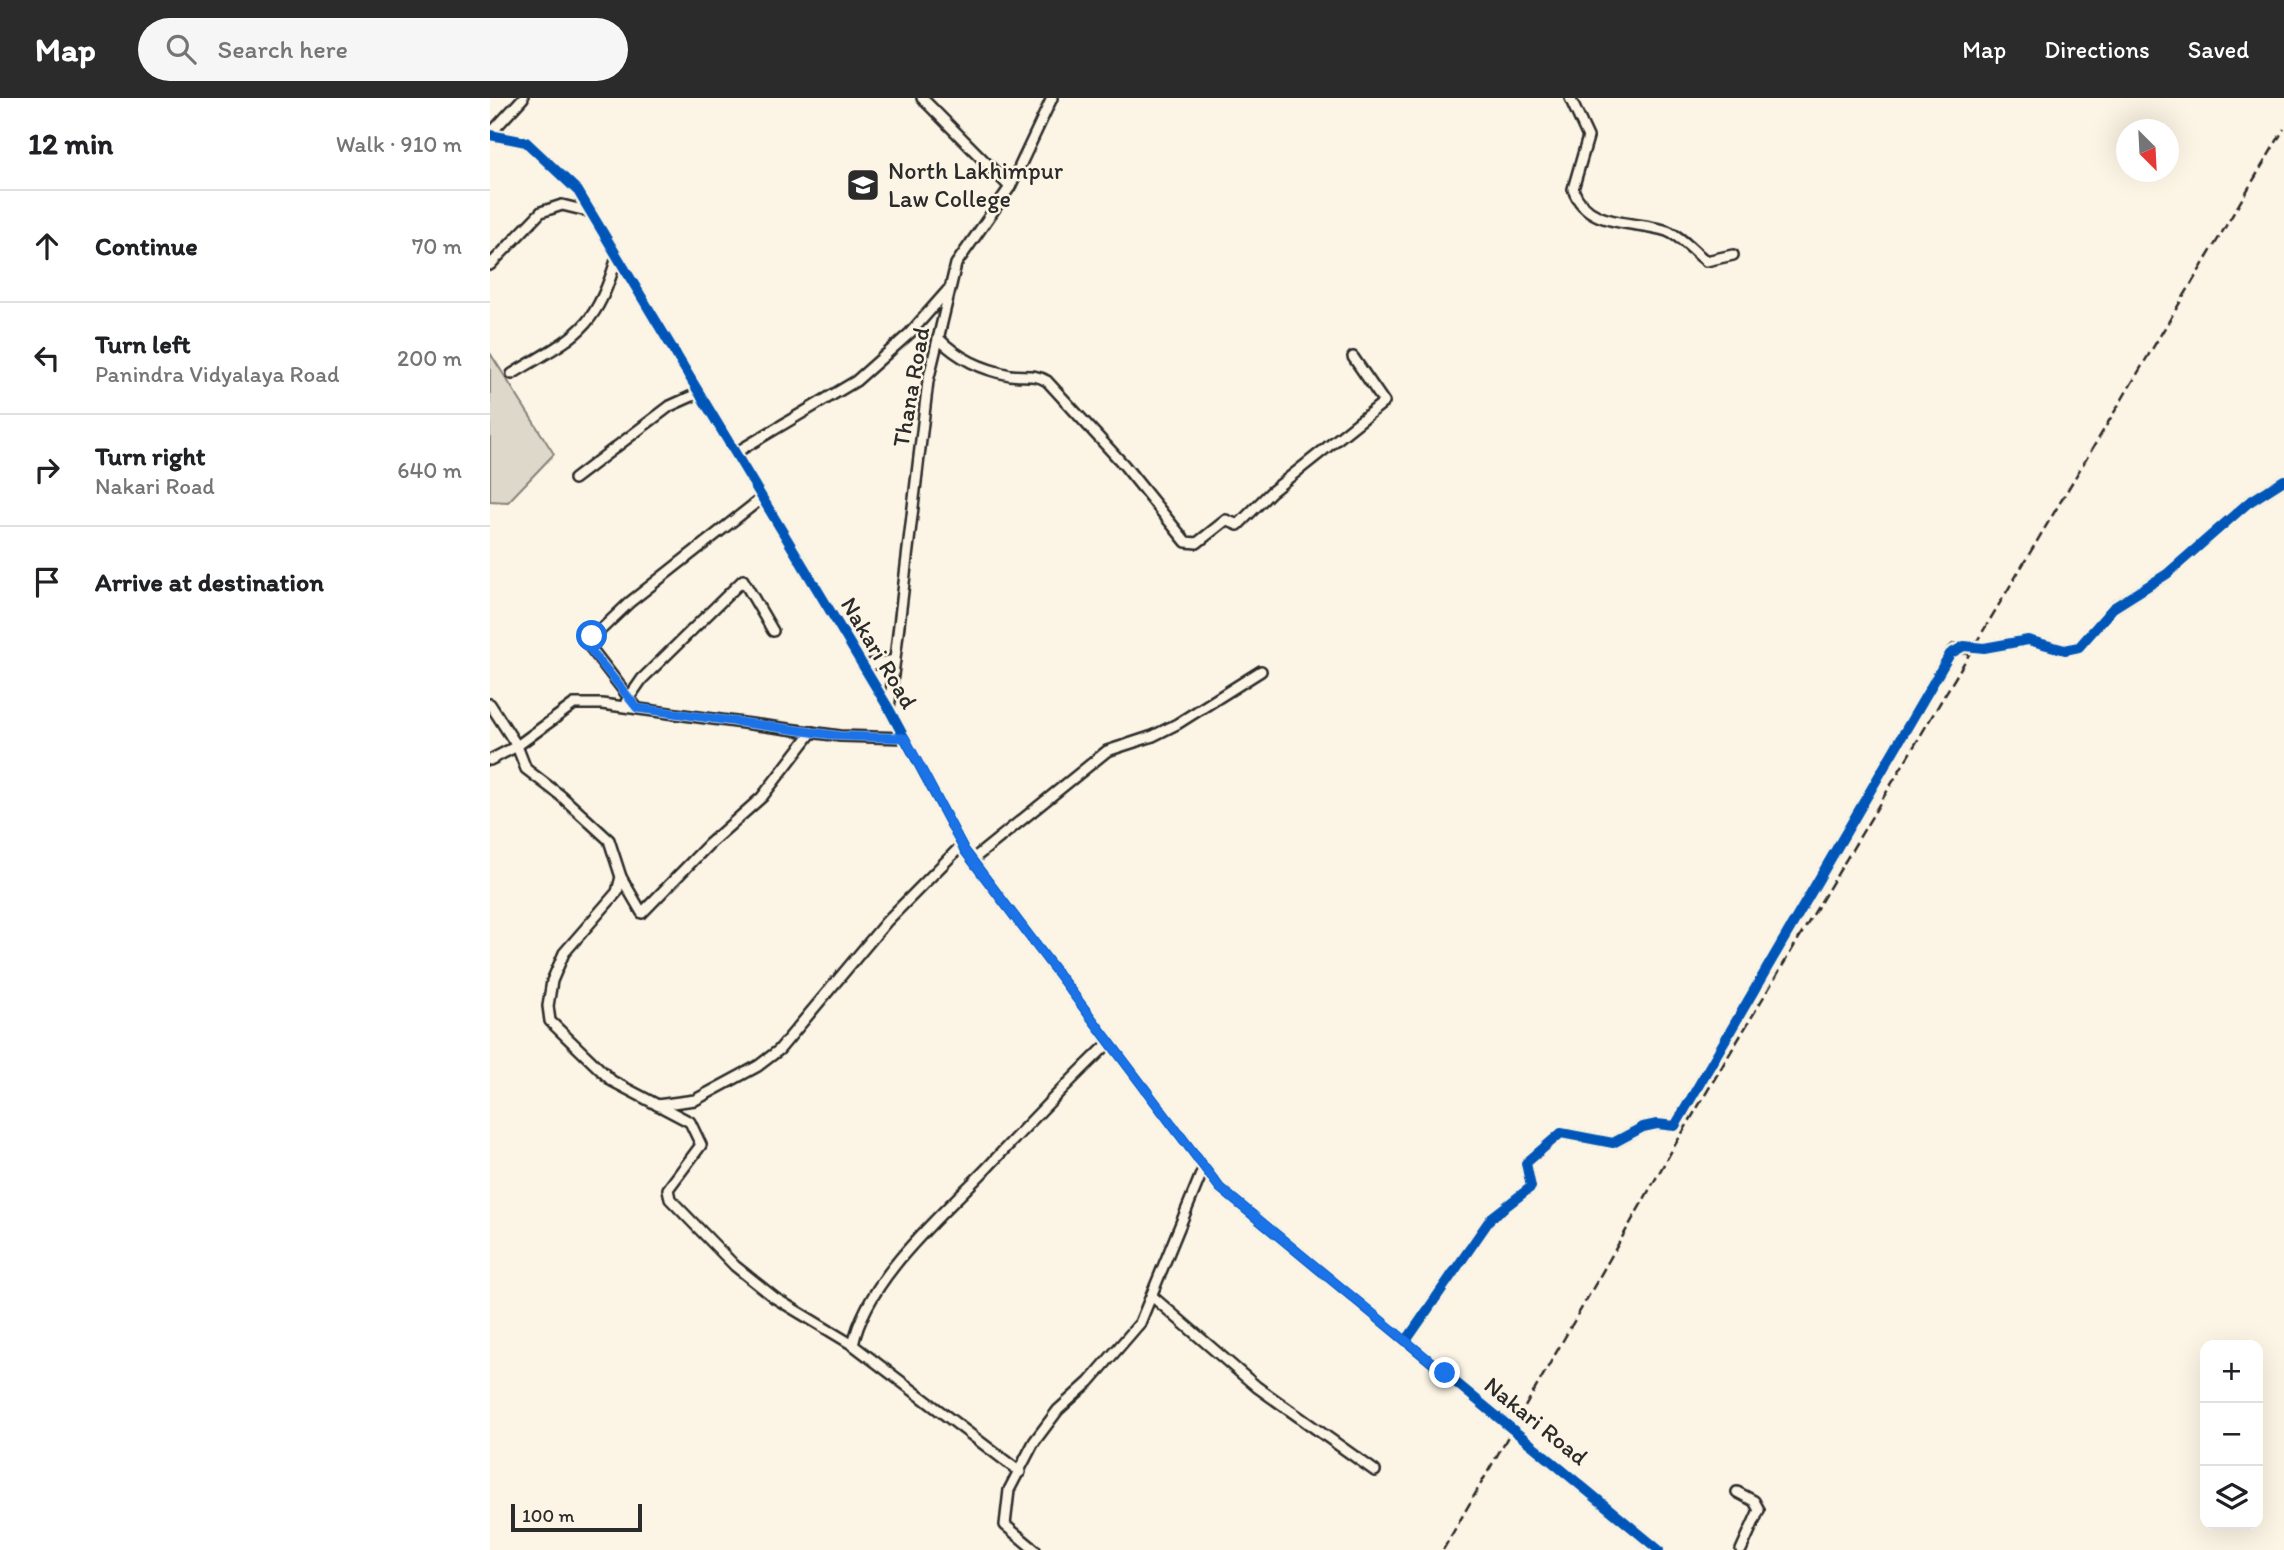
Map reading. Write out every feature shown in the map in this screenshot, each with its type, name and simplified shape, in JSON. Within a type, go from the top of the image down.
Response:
[{"type":"street","points":[[490,134],[523,98]]},
{"type":"street","points":[[922,98],[1010,187]]},
{"type":"street","name":"Thana Road","points":[[889,709],[928,381],[956,264],[1010,187],[1052,98]]},
{"type":"street","points":[[1570,98],[1588,137],[1573,189],[1581,204],[1606,220],[1671,232],[1706,261],[1733,256]]},
{"type":"street","name":"Nakari Road","points":[[490,134],[526,142],[578,191],[889,709],[962,845],[1220,1188],[1659,1550]]},
{"type":"street","points":[[490,265],[541,212],[562,205],[591,212]]},
{"type":"street","points":[[512,374],[580,333],[605,297],[617,257]]},
{"type":"street","points":[[735,453],[856,381],[910,333],[950,289]]},
{"type":"street","points":[[938,338],[953,353],[972,365],[1012,375],[1038,375],[1047,381],[1124,465],[1186,542],[1197,543],[1226,520],[1238,525],[1270,492],[1384,402],[1353,357]]},
{"type":"street","points":[[574,479],[670,406],[699,393]]},
{"type":"street","points":[[1984,648],[2028,640],[2064,650],[2079,647],[2113,608],[2167,574],[2248,503],[2284,480]]},
{"type":"street","points":[[762,498],[630,602],[587,643],[626,702],[637,708],[812,732],[905,738]]},
{"type":"street","points":[[490,760],[517,746],[573,704],[626,702],[660,660],[743,580],[773,631]]},
{"type":"street","points":[[1406,1341],[1491,1218],[1531,1186],[1526,1163],[1561,1133],[1613,1143],[1643,1127],[1657,1124],[1675,1126],[1950,654],[1956,649],[1970,647]]},
{"type":"street","points":[[863,666],[895,660]]},
{"type":"street","points":[[972,860],[1107,751],[1153,736],[1177,724],[1261,671]]},
{"type":"street","points":[[490,704],[517,746],[526,769],[609,840],[621,877],[642,913],[709,844],[762,796],[812,732]]},
{"type":"street","points":[[656,1105],[695,1100],[758,1066],[779,1050],[887,921],[962,845]]},
{"type":"street","points":[[621,877],[617,892],[564,953],[552,981],[548,1006],[550,1021],[612,1081],[690,1122],[701,1145],[667,1189],[670,1199],[735,1266],[775,1298],[853,1345],[1020,1472]]},
{"type":"street","points":[[853,1345],[857,1328],[870,1304],[904,1255],[1068,1082],[1110,1042]]},
{"type":"street","points":[[1035,1550],[1005,1525],[1009,1490],[1034,1442],[1058,1410],[1089,1381],[1140,1323],[1153,1297],[1179,1222],[1205,1167]]},
{"type":"street","points":[[1153,1297],[1257,1387],[1375,1471]]},
{"type":"street","points":[[1737,1492],[1754,1501],[1759,1510],[1741,1550]]},
{"type":"shaded area","points":[[490,353],[554,454],[508,502],[490,501]]},
{"type":"railway","points":[[1443,1550],[1675,1145],[2284,129]]},
{"type":"cycle path","points":[[490,135],[526,142],[578,191],[889,709],[965,851],[1220,1188],[1659,1550]]},
{"type":"cycle path","points":[[1406,1341],[1491,1218],[1531,1187],[1526,1163],[1561,1133],[1613,1143],[1643,1127],[1657,1124],[1675,1126],[1950,654],[1964,646],[1984,648],[2028,640],[2065,650],[2079,647],[2113,608],[2167,574],[2248,503],[2284,480]]},
{"type":"place","name":"North Lakhimpur Law College","points":[[863,185]]},
{"type":"route","points":[[592,636],[587,643],[590,649],[637,708],[840,736],[905,738],[965,851],[1220,1188],[1445,1373]]}]
